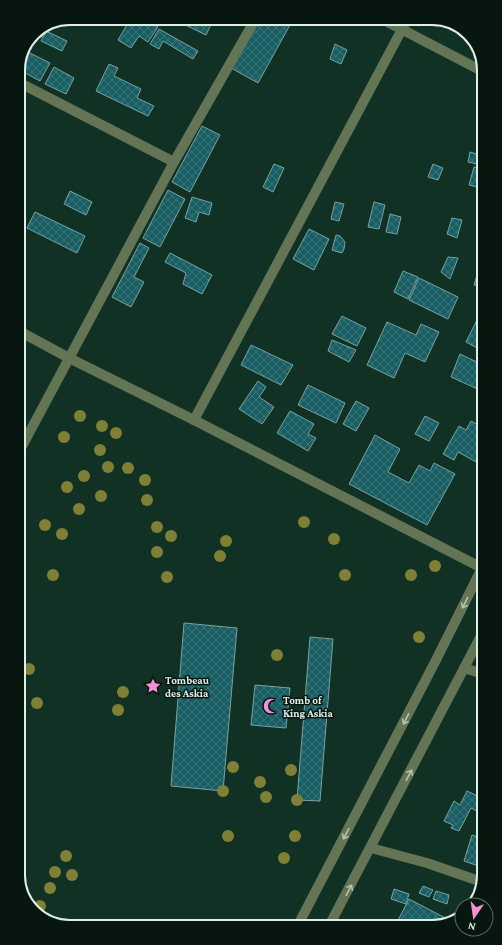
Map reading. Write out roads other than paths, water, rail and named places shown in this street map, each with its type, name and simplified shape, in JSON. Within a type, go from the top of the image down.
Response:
[{"type":"street","points":[[25,441],[174,162],[252,25]]},
{"type":"street","points":[[393,25],[477,68]]},
{"type":"street","points":[[194,420],[404,25]]},
{"type":"street","points":[[25,86],[174,162]]},
{"type":"street","points":[[25,334],[477,565]]},
{"type":"street","points":[[300,920],[432,669],[477,578]]},
{"type":"street","points":[[332,920],[477,643]]},
{"type":"street","points":[[464,668],[477,672]]},
{"type":"street","points":[[371,848],[427,863],[476,880]]},
{"type":"place","name":"Tombeau des Askia","points":[[153,686]]},
{"type":"place","name":"Tomb of King Askia","points":[[271,706]]}]
